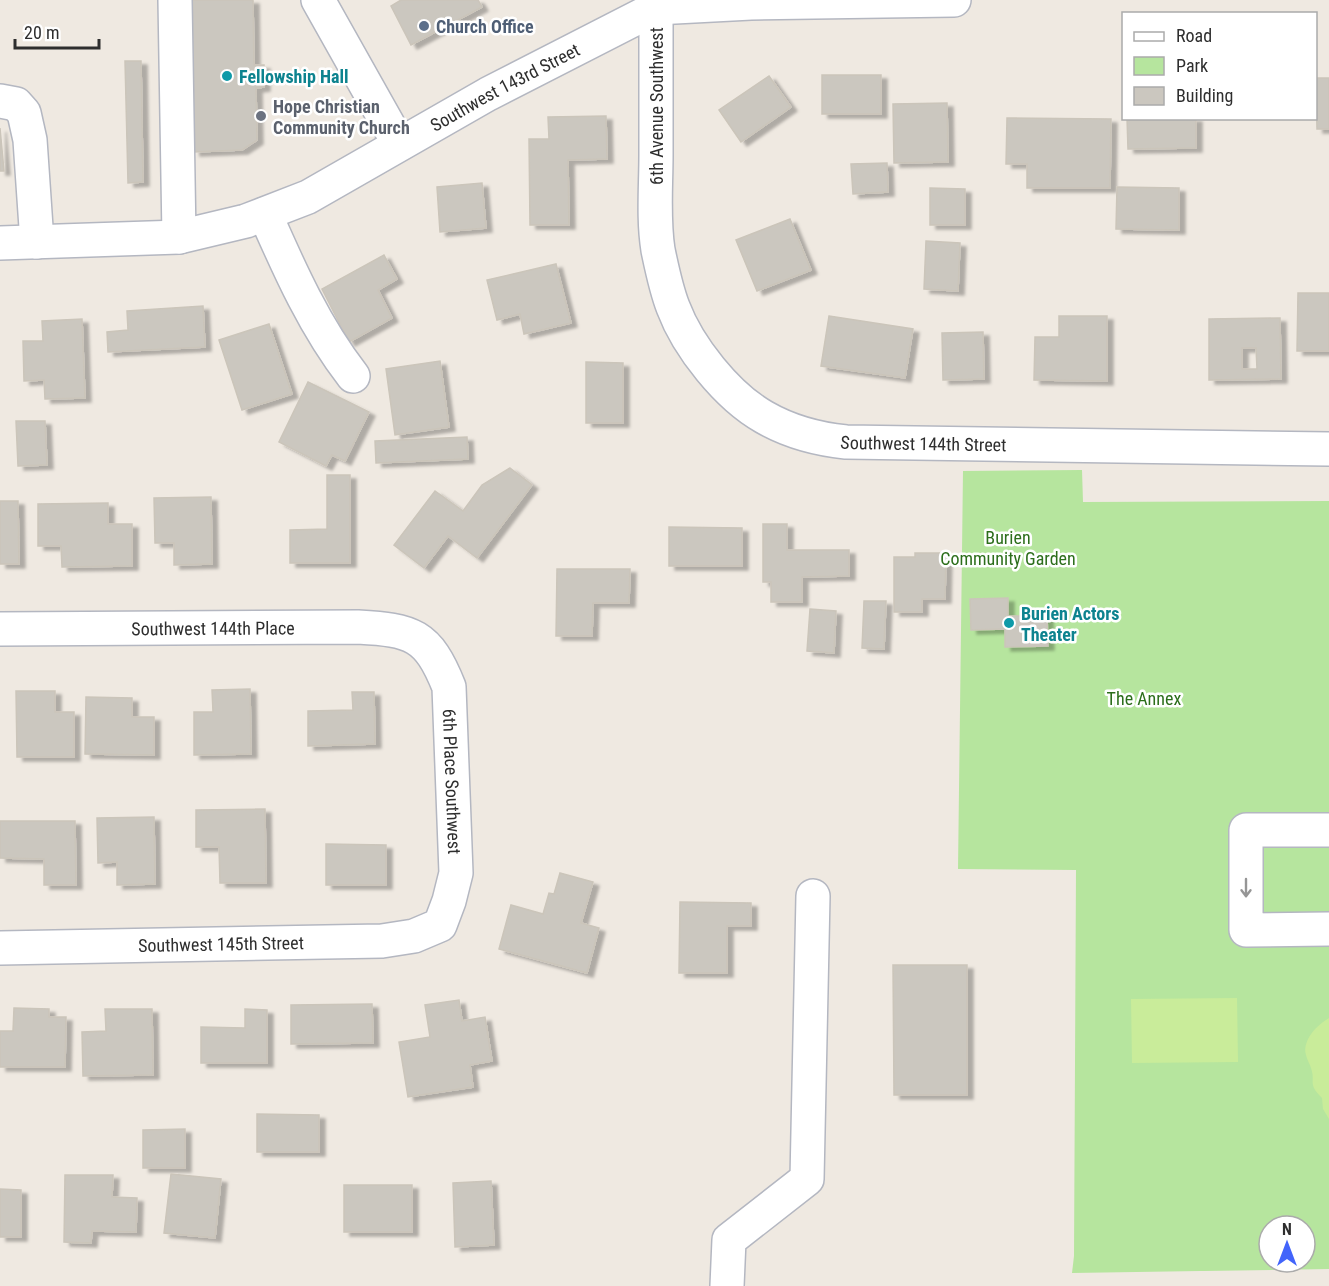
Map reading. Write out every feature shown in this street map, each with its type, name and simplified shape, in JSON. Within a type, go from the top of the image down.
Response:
[{"type":"street","points":[[176,0],[178,237]]},
{"type":"street","points":[[318,0],[399,144]]},
{"type":"street","name":"Southwest 143rd Street","points":[[0,243],[178,237],[246,221],[308,197],[488,94],[656,4],[954,0]]},
{"type":"street","name":"6th Avenue Southwest","points":[[656,4],[656,211]]},
{"type":"street","points":[[0,101],[16,104],[24,113],[30,140],[37,242]]},
{"type":"street","name":"Southwest 144th Street","points":[[656,211],[658,248],[664,276],[673,308],[688,337],[706,364],[726,386],[763,417],[792,431],[819,439],[877,444],[1329,449]]},
{"type":"street","points":[[265,214],[305,303],[335,353],[353,376]]},
{"type":"street","name":"Southwest 144th Place","points":[[0,629],[358,627],[395,629],[423,641]]},
{"type":"street","name":"6th Place Southwest","points":[[423,641],[439,661],[449,687],[456,873],[440,925]]},
{"type":"street","points":[[1329,830],[1246,830],[1246,930],[1329,929]]},
{"type":"street","points":[[727,1286],[729,1240],[807,1179],[813,896]]},
{"type":"street","name":"Southwest 145th Street","points":[[0,948],[382,941],[414,936],[440,925]]},
{"type":"green space","name":"The Annex","points":[[1082,470],[1083,502],[1329,501],[1329,1269],[1317,1269],[1317,1214],[1257,1214],[1257,1270],[1072,1273],[1074,1256],[1076,870],[958,869],[963,471]]},
{"type":"green space","points":[[1237,998],[1238,1062],[1132,1063],[1131,999]]},
{"type":"green space","points":[[1329,1018],[1329,1119],[1323,1109],[1322,1098],[1313,1086],[1311,1066],[1305,1049],[1308,1039]]},
{"type":"building","name":"Fellowship Hall","points":[[188,0],[253,0],[254,65],[264,65],[264,87],[256,88],[257,140],[242,150],[194,152]]},
{"type":"building","name":"Church Office","points":[[401,0],[478,0],[482,7],[411,45],[391,6]]},
{"type":"building","points":[[125,61],[141,61],[143,182],[128,183]]},
{"type":"building","points":[[822,75],[881,75],[881,114],[822,114]]},
{"type":"building","points":[[769,76],[791,107],[741,142],[719,110]]},
{"type":"building","points":[[1317,78],[1329,78],[1329,129],[1317,129]]},
{"type":"building","points":[[947,103],[948,162],[894,163],[893,104]]},
{"type":"building","points":[[606,116],[607,159],[568,160],[569,225],[530,225],[529,139],[549,139],[548,117]]},
{"type":"building","points":[[1007,118],[1111,119],[1110,188],[1027,188],[1027,164],[1006,164]]},
{"type":"building","points":[[1127,120],[1196,120],[1196,148],[1128,149]]},
{"type":"building","points":[[0,128],[4,171],[0,171]]},
{"type":"building","points":[[887,163],[888,192],[853,194],[851,164]]},
{"type":"building","points":[[482,183],[486,228],[440,232],[437,187]]},
{"type":"building","points":[[1117,187],[1179,188],[1179,230],[1116,229]]},
{"type":"building","points":[[930,188],[965,189],[965,225],[930,225]]},
{"type":"building","points":[[790,219],[811,270],[757,291],[736,240]]},
{"type":"building","points":[[926,241],[960,243],[958,291],[924,289]]},
{"type":"building","points":[[384,255],[397,279],[378,290],[392,318],[349,342],[322,289]]},
{"type":"building","points":[[556,264],[571,323],[524,334],[520,314],[497,320],[487,280]]},
{"type":"building","points":[[1298,293],[1329,293],[1329,351],[1297,351]]},
{"type":"building","points":[[203,306],[205,347],[108,352],[107,332],[128,330],[127,311]]},
{"type":"building","points":[[829,316],[913,329],[905,378],[821,366]]},
{"type":"building","points":[[1059,316],[1107,316],[1107,381],[1034,380],[1035,337],[1059,337]]},
{"type":"building","points":[[1280,318],[1281,379],[1209,380],[1209,319]],"holes":[[[1242,348],[1256,348],[1257,369],[1242,369]]]},
{"type":"building","points":[[82,319],[85,398],[45,399],[44,380],[24,381],[23,341],[43,341],[42,321]]},
{"type":"building","points":[[269,324],[292,394],[242,410],[219,340]]},
{"type":"building","points":[[983,332],[984,379],[943,380],[942,333]]},
{"type":"building","points":[[440,361],[449,427],[395,435],[386,369]]},
{"type":"building","points":[[586,362],[623,363],[623,423],[586,423]]},
{"type":"building","points":[[308,382],[369,412],[345,461],[332,455],[326,466],[279,442]]},
{"type":"building","points":[[16,421],[45,421],[47,465],[18,466]]},
{"type":"building","points":[[467,437],[468,459],[376,463],[375,441]]},
{"type":"building","points":[[510,468],[532,485],[477,558],[448,536],[424,568],[394,545],[435,491],[463,511],[482,485]]},
{"type":"building","points":[[327,475],[350,475],[350,563],[290,563],[290,530],[327,529]]},
{"type":"building","points":[[211,497],[212,564],[174,565],[174,543],[155,543],[154,498]]},
{"type":"building","points":[[0,501],[18,501],[19,564],[0,564]]},
{"type":"building","points":[[108,503],[108,524],[132,524],[132,566],[62,567],[61,546],[38,546],[38,504]]},
{"type":"building","points":[[763,524],[787,524],[787,550],[849,550],[849,576],[802,577],[802,602],[771,602],[771,582],[763,582]]},
{"type":"building","points":[[669,527],[742,528],[742,566],[669,566]]},
{"type":"building","points":[[915,553],[946,553],[945,599],[922,599],[922,612],[894,612],[894,557],[915,557]]},
{"type":"building","points":[[557,569],[630,569],[629,603],[593,603],[592,636],[556,636]]},
{"type":"building","name":"Burien Actors Theater","points":[[1008,598],[1008,616],[1047,616],[1048,646],[1005,647],[1005,629],[971,630],[970,599]]},
{"type":"building","points":[[864,601],[886,601],[884,649],[862,648]]},
{"type":"building","points":[[810,609],[836,611],[834,653],[807,651]]},
{"type":"building","points":[[250,689],[251,754],[194,755],[194,712],[213,712],[212,690]]},
{"type":"building","points":[[16,691],[55,691],[55,712],[74,712],[74,757],[17,757]]},
{"type":"building","points":[[352,692],[374,692],[375,744],[308,746],[308,711],[353,710]]},
{"type":"building","points":[[86,697],[132,698],[132,717],[154,717],[154,755],[85,754]]},
{"type":"building","points":[[265,809],[266,883],[220,883],[219,847],[196,847],[196,810]]},
{"type":"building","points":[[154,817],[155,884],[117,885],[117,862],[98,863],[97,818]]},
{"type":"building","points":[[0,821],[75,821],[76,885],[44,885],[44,859],[0,858]]},
{"type":"building","points":[[326,844],[386,845],[386,885],[326,885]]},
{"type":"building","points":[[560,873],[593,882],[581,923],[599,928],[587,973],[499,949],[511,905],[543,914],[549,893],[554,894]]},
{"type":"building","points":[[680,902],[751,903],[751,926],[727,926],[727,973],[679,973]]},
{"type":"building","points":[[893,965],[967,965],[967,1095],[894,1095]]},
{"type":"building","points":[[459,1000],[462,1021],[485,1017],[492,1061],[470,1065],[473,1087],[408,1097],[399,1042],[430,1037],[425,1005]]},
{"type":"building","points":[[372,1004],[373,1043],[291,1044],[291,1005]]},
{"type":"building","points":[[14,1008],[49,1009],[49,1017],[66,1017],[65,1067],[0,1067],[0,1031],[13,1031]]},
{"type":"building","points":[[105,1009],[152,1009],[153,1075],[83,1076],[82,1032],[106,1031]]},
{"type":"building","points":[[245,1009],[267,1010],[267,1063],[201,1063],[201,1027],[245,1028]]},
{"type":"building","points":[[257,1114],[319,1115],[319,1152],[257,1152]]},
{"type":"building","points":[[185,1129],[185,1168],[143,1168],[143,1130]]},
{"type":"building","points":[[171,1174],[221,1179],[215,1238],[164,1233]]},
{"type":"building","points":[[65,1175],[113,1175],[112,1197],[137,1198],[136,1232],[92,1231],[91,1243],[64,1242]]},
{"type":"building","points":[[491,1181],[494,1245],[455,1247],[453,1183]]},
{"type":"building","points":[[344,1185],[412,1185],[412,1232],[344,1232]]},
{"type":"building","points":[[0,1189],[21,1190],[21,1237],[0,1237]]},
{"type":"place","name":"Church Office","points":[[424,26]]},
{"type":"place","name":"Fellowship Hall","points":[[227,76]]},
{"type":"place","name":"Hope Christian Community Church","points":[[261,116]]},
{"type":"place","name":"Burien Actors Theater","points":[[1009,623]]},
{"type":"park label","name":"Burien Community Garden","points":[[1008,547]]}]
